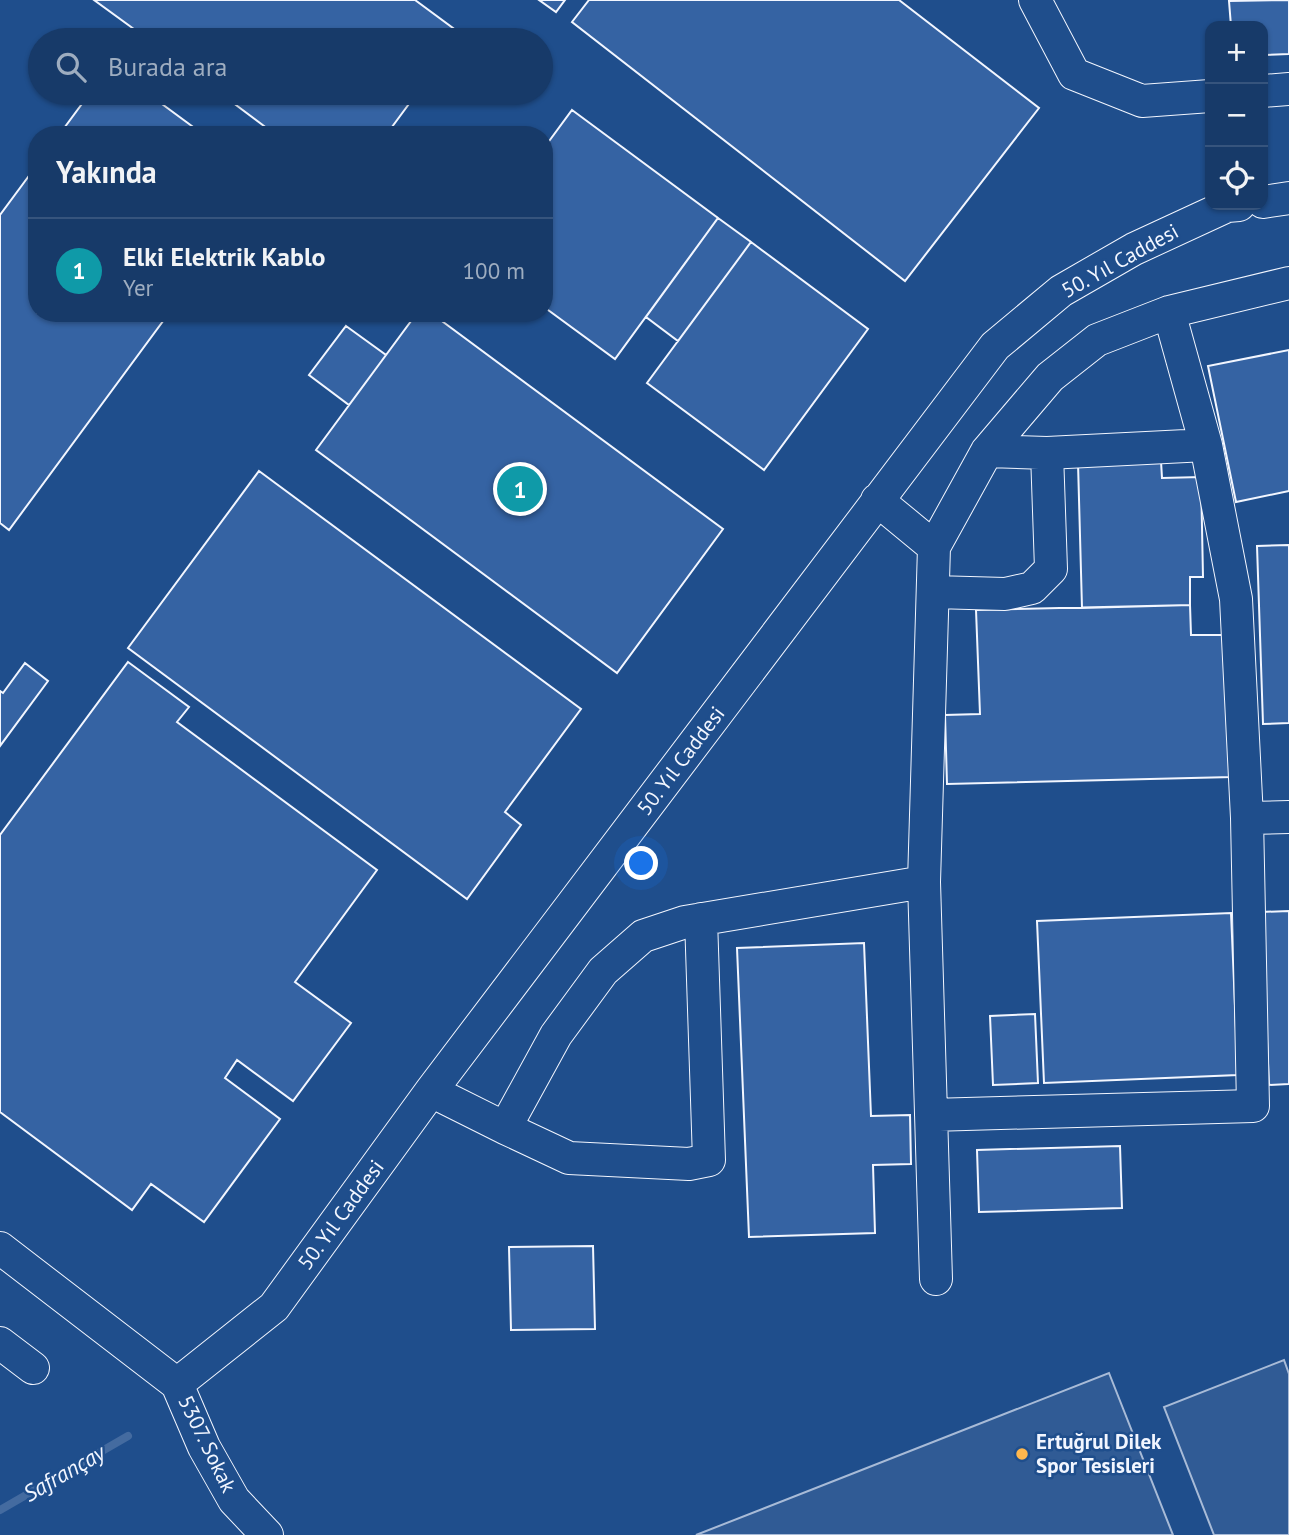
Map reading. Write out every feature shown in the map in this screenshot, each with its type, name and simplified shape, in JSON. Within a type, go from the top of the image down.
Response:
[{"type":"street","points":[[1035,0],[1074,74],[1142,101],[1205,96]]},
{"type":"street","points":[[1268,91],[1289,89]]},
{"type":"street","points":[[1268,201],[1289,198]]},
{"type":"street","name":"50. Yıl Caddesi","points":[[177,1384],[274,1307],[432,1091],[995,346],[1061,291],[1134,249],[1218,210]]},
{"type":"street","points":[[936,1279],[924,882],[934,547],[987,451],[1050,377],[1097,340],[1169,312],[1289,283]]},
{"type":"street","points":[[931,1115],[1254,1107],[1247,818],[1236,599],[1206,445],[1169,312]]},
{"type":"street","points":[[987,451],[1047,453],[1206,445]]},
{"type":"street","points":[[934,592],[1005,594],[1031,589],[1051,569],[1047,453]]},
{"type":"street","points":[[877,500],[934,547]]},
{"type":"street","points":[[1247,818],[1289,817]]},
{"type":"street","points":[[505,1128],[556,1035],[603,971],[643,936],[701,919],[924,882]]},
{"type":"street","points":[[432,1091],[569,1158],[689,1164],[709,1160],[701,919]]},
{"type":"street","points":[[0,1248],[177,1384]]},
{"type":"street","points":[[0,1343],[33,1368]]},
{"type":"street","name":"5307. Sokak","points":[[177,1384],[204,1447],[234,1500],[267,1535]]},
{"type":"shaded area","points":[[1284,1360],[1289,1374],[1289,1535],[1214,1535],[1164,1407]]},
{"type":"shaded area","name":"Ertuğrul Dilek Spor Tesisleri","points":[[1109,1373],[1173,1535],[696,1535]]},
{"type":"building","points":[[94,0],[415,0],[453,28],[132,28]]},
{"type":"building","points":[[539,0],[565,0],[556,12]]},
{"type":"building","points":[[589,0],[899,0],[1039,108],[905,281],[572,22]]},
{"type":"building","points":[[1289,0],[1289,54],[1268,55],[1268,21],[1231,21],[1229,1]]},
{"type":"building","points":[[81,105],[163,105],[192,126],[66,126]]},
{"type":"building","points":[[236,105],[408,105],[393,126],[264,126]]},
{"type":"building","points":[[572,110],[718,218],[615,359],[553,314],[553,136]]},
{"type":"building","points":[[28,177],[28,322],[162,322],[9,530],[0,523],[0,215]]},
{"type":"building","points":[[718,218],[751,242],[678,341],[646,317]]},
{"type":"building","points":[[751,242],[868,329],[764,470],[647,383]]},
{"type":"building","points":[[410,322],[443,322],[723,529],[617,673],[316,450]]},
{"type":"building","points":[[346,326],[386,355],[349,405],[309,375]]},
{"type":"building","points":[[1289,350],[1289,491],[1236,502],[1208,366]]},
{"type":"building","points":[[1161,461],[1162,478],[1201,477],[1203,577],[1190,577],[1190,605],[1082,608],[1078,463]]},
{"type":"building","points":[[259,471],[581,709],[505,812],[521,825],[467,899],[128,648]]},
{"type":"building","points":[[1289,545],[1289,723],[1263,724],[1257,546]]},
{"type":"building","points":[[1190,605],[1191,635],[1228,635],[1232,777],[947,784],[945,715],[980,714],[976,610]]},
{"type":"building","points":[[128,662],[189,707],[177,722],[377,870],[295,982],[351,1023],[293,1101],[237,1060],[225,1078],[280,1119],[204,1222],[151,1184],[132,1210],[0,1112],[0,835]]},
{"type":"building","points":[[25,663],[48,681],[0,746],[0,691],[3,693]]},
{"type":"building","points":[[1289,911],[1289,1084],[1269,1085],[1261,912]]},
{"type":"building","points":[[1231,913],[1238,1075],[1044,1083],[1037,921]]},
{"type":"building","points":[[864,943],[871,1116],[910,1115],[911,1164],[873,1165],[875,1233],[749,1237],[737,948]]},
{"type":"building","points":[[1035,1014],[1038,1083],[993,1085],[990,1016]]},
{"type":"building","points":[[1120,1146],[1122,1208],[979,1212],[977,1150]]},
{"type":"building","points":[[593,1246],[595,1329],[511,1330],[509,1247]]},
{"type":"waterway","name":"Safrançay","points":[[0,1510],[128,1436]]},
{"type":"place","name":"Elki Elektrik Kablo","points":[[520,489]]},
{"type":"place","name":"Ertuğrul Dilek Spor Tesisleri","points":[[1022,1454]]}]
